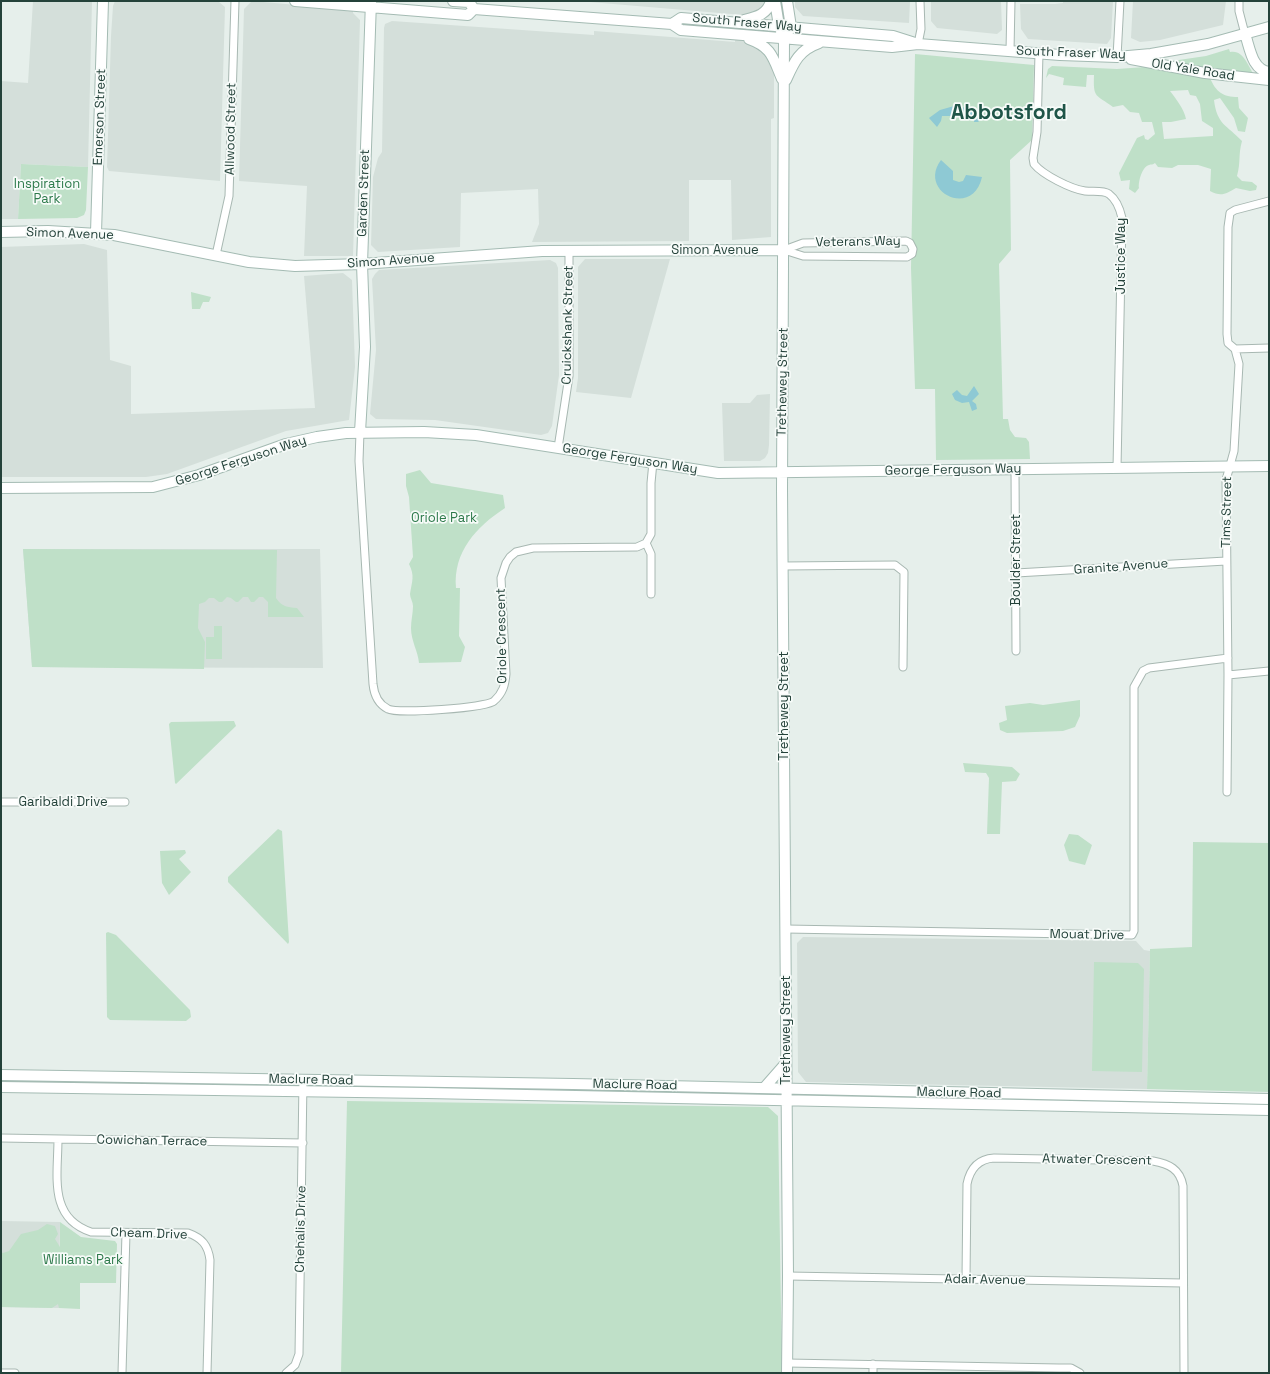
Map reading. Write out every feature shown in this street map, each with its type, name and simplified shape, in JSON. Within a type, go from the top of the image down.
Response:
[{"type":"main road","name":"Emerson Street","points":[[96,234],[103,1]]},
{"type":"main road","name":"South Fraser Way","points":[[295,1],[371,4],[468,14],[474,9],[672,24],[681,30],[892,47],[918,44],[1117,57],[1183,49],[1269,27]]},
{"type":"main road","name":"South Fraser Way","points":[[454,1],[469,2],[474,9]]},
{"type":"main road","points":[[736,22],[761,15],[768,8],[771,1]]},
{"type":"main road","name":"Trethewey Street","points":[[775,1],[778,26],[784,38],[782,472],[788,1276],[787,1368]]},
{"type":"main road","points":[[784,38],[791,27],[787,1]]},
{"type":"main road","name":"Garden Street","points":[[360,432],[365,347],[362,264],[371,4]]},
{"type":"main road","name":"South Fraser Way","points":[[672,24],[681,18],[736,22],[893,36],[918,44]]},
{"type":"main road","points":[[738,34],[763,44],[769,50],[784,83]]},
{"type":"main road","points":[[1245,34],[1255,63],[1259,69],[1269,72]]},
{"type":"main road","points":[[784,83],[800,53],[807,48],[823,42]]},
{"type":"main road","name":"Old Yale Road","points":[[1117,57],[1205,73],[1269,80]]},
{"type":"main road","name":"Simon Avenue","points":[[1,232],[48,231],[128,237],[216,255],[275,265],[362,264],[569,251],[784,250]]},
{"type":"main road","name":"George Ferguson Way","points":[[1,488],[153,487],[199,475],[286,444],[317,437],[360,432],[449,432],[718,473],[1269,466]]},
{"type":"main road","points":[[764,1088],[786,1064]]},
{"type":"main road","name":"Maclure Road","points":[[1,1075],[1269,1098]]},
{"type":"main road","name":"Maclure Road","points":[[1,1087],[303,1091],[1269,1110]]},
{"type":"street","name":"Allwood Street","points":[[216,255],[229,196],[235,1]]},
{"type":"street","points":[[918,44],[920,29],[920,1]]},
{"type":"street","points":[[1010,51],[1011,1]]},
{"type":"street","points":[[1117,57],[1120,1]]},
{"type":"street","points":[[1239,1],[1241,20],[1245,34]]},
{"type":"street","name":"Justice Way","points":[[1039,53],[1037,132],[1033,158],[1034,164],[1037,168],[1068,186],[1085,191],[1106,192],[1111,195],[1120,209],[1122,218],[1117,468]]},
{"type":"street","name":"Tims Street","points":[[1227,792],[1228,658],[1226,480],[1234,451],[1238,364],[1235,349],[1228,343],[1227,334],[1228,227],[1230,213],[1235,210],[1269,201]]},
{"type":"street","name":"Veterans Way","points":[[861,242],[906,242],[910,243],[913,249],[912,254],[907,257],[803,256],[784,250],[803,243],[861,242]]},
{"type":"street","name":"Cruickshank Street","points":[[558,448],[569,376],[569,251]]},
{"type":"street","points":[[1235,349],[1269,348]]},
{"type":"street","name":"Oriole Crescent","points":[[360,432],[359,461],[372,684],[378,700],[388,709],[403,711],[476,707],[494,703],[504,688],[506,674],[501,578],[506,563],[516,552],[533,548],[637,547],[646,543]]},
{"type":"street","points":[[651,594],[651,554],[646,543],[651,534],[651,483],[653,462]]},
{"type":"street","name":"Boulder Street","points":[[1016,469],[1016,650]]},
{"type":"street","name":"Granite Avenue","points":[[1016,573],[1226,561]]},
{"type":"street","points":[[783,566],[896,565],[901,569],[904,572],[903,667]]},
{"type":"street","name":"Mouat Drive","points":[[786,929],[1132,935],[1134,925],[1134,687],[1143,671],[1149,668],[1228,658]]},
{"type":"street","points":[[1228,675],[1269,671]]},
{"type":"street","name":"Garibaldi Drive","points":[[1,802],[125,802]]},
{"type":"street","name":"Chehalis Drive","points":[[286,1373],[295,1365],[299,1354],[303,1080]]},
{"type":"street","name":"Cowichan Terrace","points":[[1,1138],[303,1143]]},
{"type":"street","name":"Cheam Drive","points":[[58,1139],[57,1192],[60,1204],[66,1215],[82,1229],[92,1232],[188,1234],[197,1236],[204,1242],[208,1250],[207,1373]]},
{"type":"street","name":"Atwater Crescent","points":[[966,1279],[967,1184],[972,1170],[982,1161],[994,1158],[1153,1161],[1172,1166],[1177,1170],[1182,1179],[1184,1373]]},
{"type":"street","points":[[122,1373],[126,1233]]},
{"type":"street","name":"Adair Avenue","points":[[788,1276],[1183,1283]]},
{"type":"street","points":[[787,1368],[873,1364],[1071,1368],[1080,1373]]},
{"type":"street","points":[[873,1364],[873,1373]]},
{"type":"street","points":[[1,1373],[15,1373]]},
{"type":"shaded area","points":[[33,1],[92,1],[88,167],[21,164],[18,219],[1,219],[1,81],[28,83]]},
{"type":"shaded area","points":[[115,1],[207,1],[219,2],[225,7],[220,181],[109,171],[107,167],[111,36],[113,6]]},
{"type":"shaded area","points":[[252,1],[353,10],[353,13],[360,20],[353,256],[304,256],[307,186],[239,181],[244,9]]},
{"type":"shaded area","points":[[578,1],[767,1],[767,4],[755,16]]},
{"type":"shaded area","points":[[795,1],[910,1],[909,23],[803,16],[795,7]]},
{"type":"shaded area","points":[[931,1],[1001,1],[1002,30],[997,34],[937,28],[931,21]]},
{"type":"shaded area","points":[[1063,1],[1113,1],[1111,38],[1107,44],[1028,39],[1021,29],[1020,4],[1055,4],[1063,3]]},
{"type":"shaded area","points":[[1133,1],[1226,1],[1223,25],[1160,40],[1140,42],[1131,38]]},
{"type":"shaded area","points":[[392,21],[594,35],[594,31],[735,42],[735,39],[745,40],[765,49],[774,70],[774,118],[771,119],[771,237],[732,240],[731,180],[689,180],[689,241],[532,242],[539,224],[538,189],[461,193],[460,247],[378,252],[371,245],[373,177],[378,158],[382,152],[384,28],[385,24]]},
{"type":"shaded area","points":[[84,244],[107,250],[110,360],[131,366],[131,414],[315,408],[304,276],[343,273],[352,280],[355,367],[349,420],[286,431],[167,474],[146,477],[1,477],[1,247]]},
{"type":"shaded area","points":[[585,259],[670,259],[631,398],[576,392],[578,378],[578,267]]},
{"type":"shaded area","points":[[550,260],[556,263],[558,268],[559,375],[552,426],[548,433],[541,435],[435,420],[376,419],[370,414],[376,350],[372,279],[379,270]]},
{"type":"shaded area","points":[[770,394],[769,445],[768,453],[765,458],[760,461],[724,461],[722,403],[750,403],[757,395]]},
{"type":"shaded area","points":[[23,549],[320,549],[323,668],[32,667]]},
{"type":"shaded area","points":[[803,937],[1136,941],[1144,950],[1150,951],[1147,1089],[806,1082],[798,1072],[797,943]]},
{"type":"shaded area","points":[[1,1221],[60,1222],[59,1308],[1,1307]]},
{"type":"green space","points":[[1229,49],[1230,52],[1239,53],[1242,56],[1255,76],[1165,62],[1206,56]]},
{"type":"green space","points":[[915,54],[1034,65],[1032,140],[1010,160],[1011,250],[999,264],[1003,419],[1008,419],[1010,430],[1015,437],[1026,438],[1029,442],[1030,459],[936,460],[935,389],[915,389],[911,268]]},
{"type":"green space","points":[[1052,66],[1117,69],[1145,67],[1210,78],[1215,87],[1221,93],[1228,96],[1238,97],[1239,108],[1248,118],[1245,132],[1238,131],[1234,118],[1220,98],[1214,100],[1215,108],[1220,120],[1242,141],[1237,176],[1242,181],[1252,182],[1257,186],[1256,190],[1250,191],[1236,188],[1226,193],[1217,194],[1210,191],[1211,169],[1198,165],[1178,165],[1172,168],[1158,167],[1155,163],[1147,166],[1142,172],[1139,188],[1135,193],[1129,189],[1130,180],[1121,181],[1119,173],[1137,138],[1144,135],[1145,139],[1148,140],[1155,134],[1152,122],[1142,122],[1139,113],[1130,112],[1123,105],[1113,107],[1099,97],[1094,88],[1094,75],[1087,75],[1086,87],[1063,85],[1064,78],[1049,74],[1046,78],[1048,69]],"holes":[[[1188,90],[1190,95],[1196,96],[1200,104],[1202,121],[1213,128],[1213,136],[1164,139],[1162,122],[1186,119],[1182,108],[1170,91]]]},
{"type":"green space","name":"Inspiration Park","points":[[21,164],[88,167],[86,210],[84,215],[77,218],[18,219]]},
{"type":"green space","points":[[191,292],[211,297],[209,302],[203,302],[200,309],[192,309]]},
{"type":"green space","name":"Oriole Park","points":[[420,470],[431,483],[503,495],[505,508],[494,515],[476,532],[468,542],[458,563],[456,588],[460,588],[459,636],[465,647],[461,662],[419,663],[412,637],[411,628],[413,606],[410,594],[412,575],[409,564],[413,557],[406,474]]},
{"type":"green space","points":[[23,549],[277,550],[276,598],[285,606],[297,608],[304,617],[268,617],[268,602],[263,597],[259,597],[254,602],[251,602],[248,597],[243,597],[238,602],[227,597],[222,602],[219,602],[214,598],[209,598],[205,602],[199,604],[198,628],[205,642],[204,669],[32,667]]},
{"type":"green space","points":[[214,626],[222,626],[222,659],[206,659],[206,637],[214,637]]},
{"type":"green space","points":[[1080,700],[1080,716],[1075,727],[1063,731],[1007,733],[1000,730],[999,723],[1007,720],[1005,706],[1030,703],[1043,705]]},
{"type":"green space","points":[[234,721],[236,726],[176,784],[169,724],[171,722]]},
{"type":"green space","points":[[963,763],[1012,767],[1020,774],[1016,781],[1002,782],[1000,834],[987,834],[989,778],[986,773],[965,772]]},
{"type":"green space","points":[[278,829],[282,831],[288,944],[228,882],[228,877]]},
{"type":"green space","points":[[1069,834],[1078,835],[1092,845],[1085,865],[1069,861],[1064,845]]},
{"type":"green space","points":[[1193,842],[1269,843],[1269,1092],[1147,1089],[1150,949],[1192,947]]},
{"type":"green space","points":[[185,850],[186,853],[179,859],[191,872],[169,895],[162,883],[160,851]]},
{"type":"green space","points":[[108,932],[116,935],[190,1010],[191,1017],[186,1021],[110,1020],[107,1017],[106,933]]},
{"type":"green space","points":[[1094,962],[1138,963],[1144,969],[1142,1072],[1092,1071]]},
{"type":"green space","points":[[347,1101],[768,1107],[778,1116],[782,1373],[341,1373]]},
{"type":"green space","name":"Williams Park","points":[[60,1222],[81,1237],[115,1241],[117,1244],[116,1283],[80,1283],[80,1309],[59,1308],[58,1304],[52,1308],[1,1307],[1,1252],[3,1253],[9,1251],[21,1234],[38,1230],[47,1224],[55,1226],[58,1234],[55,1239],[60,1247]]},
{"type":"water","points":[[954,106],[973,109],[985,115],[978,122],[974,122],[974,116],[965,116],[959,112],[953,116],[942,116],[937,127],[929,118],[940,110]]},
{"type":"water","points":[[941,160],[953,171],[953,180],[959,182],[963,181],[966,175],[982,177],[977,190],[968,197],[959,199],[949,196],[941,191],[936,182],[936,172]]},
{"type":"water","points":[[974,386],[979,394],[972,401],[976,404],[977,409],[972,411],[969,402],[962,403],[955,400],[952,394],[957,390],[962,395],[967,396]]},
{"type":"district","name":"Abbotsford","points":[[1009,113]]}]
